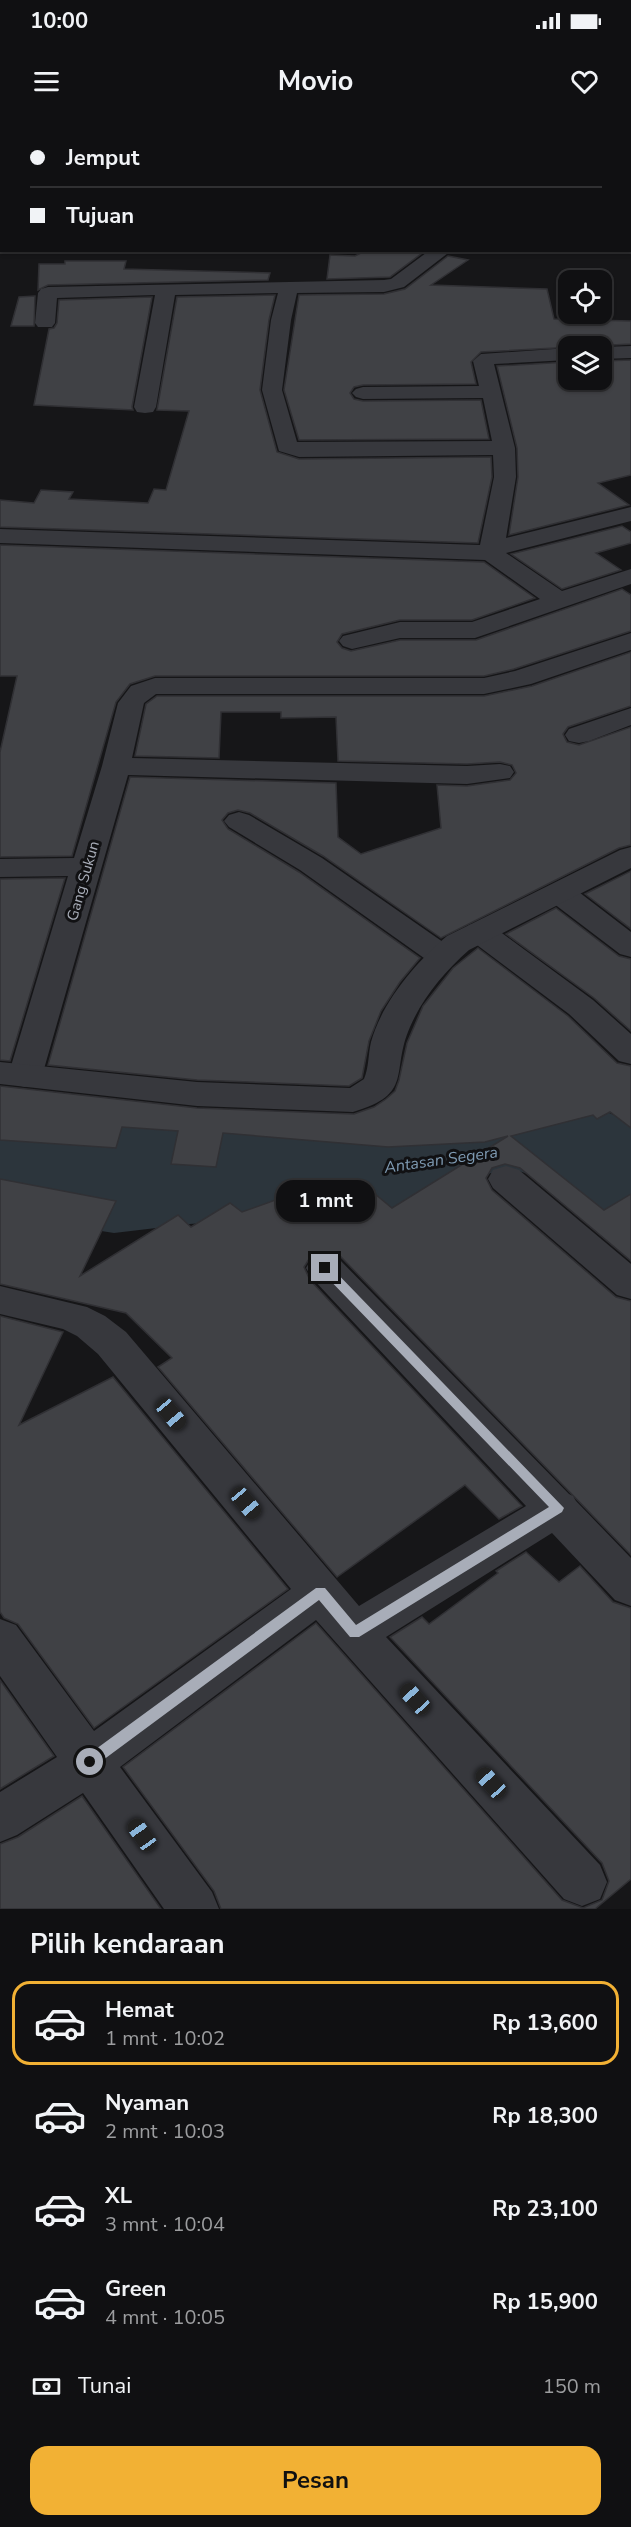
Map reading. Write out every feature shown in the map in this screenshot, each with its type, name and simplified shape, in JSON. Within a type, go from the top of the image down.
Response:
[{"type":"street","points":[[45,323],[48,293],[391,285],[440,252]]},
{"type":"street","points":[[289,287],[281,321],[272,390],[287,446],[299,450],[504,448]]},
{"type":"street","points":[[145,407],[166,290]]},
{"type":"street","points":[[612,353],[631,352]]},
{"type":"street","points":[[493,550],[505,477],[504,448],[484,359],[558,355]]},
{"type":"street","points":[[363,393],[490,392]]},
{"type":"street","points":[[0,536],[493,550],[631,514]]},
{"type":"street","points":[[493,550],[558,600]]},
{"type":"street","points":[[352,640],[400,630],[475,630],[631,576]]},
{"type":"street","name":"Gang Sukun","points":[[13,1074],[87,867],[131,704],[135,695],[142,689],[155,686],[484,686],[522,678],[631,641]]},
{"type":"street","points":[[579,735],[631,716]]},
{"type":"street","points":[[116,766],[467,775],[500,772]]},
{"type":"street","points":[[239,821],[311,864],[442,956]]},
{"type":"street","points":[[13,1074],[197,1094],[353,1100],[370,1094],[382,1079],[388,1039],[424,977],[442,956],[458,943],[631,856]]},
{"type":"street","points":[[0,868],[87,867]]},
{"type":"street","points":[[560,893],[631,947]]},
{"type":"street","points":[[480,932],[581,1007],[631,1053]]},
{"type":"street","points":[[506,1179],[631,1285]]},
{"type":"street","points":[[325,1268],[558,1508],[631,1587]]},
{"type":"street","points":[[0,1300],[73,1317],[91,1326],[112,1343],[354,1633],[582,1882]]},
{"type":"street","points":[[354,1633],[558,1508]]},
{"type":"street","points":[[0,1819],[90,1762],[321,1592]]},
{"type":"street","points":[[0,1639],[194,1909]]},
{"type":"water","name":"Antasan Segera","points":[[0,1088],[292,1121],[590,1104],[631,1123],[631,1234],[543,1179],[519,1171],[491,1173],[400,1207],[190,1224],[114,1233],[0,1215]]},
{"type":"building","points":[[363,252],[424,252],[390,277],[327,279],[330,255],[355,256]]},
{"type":"building","points":[[448,256],[468,260],[431,285],[547,289],[554,319],[558,319],[558,324],[612,324],[612,321],[631,321],[631,344],[612,345],[612,336],[558,336],[558,348],[481,352],[471,362],[476,384],[363,385],[354,387],[350,393],[354,399],[363,401],[481,400],[489,439],[299,440],[284,390],[299,295],[384,294],[405,289]]},
{"type":"building","points":[[65,261],[126,261],[124,269],[270,273],[268,280],[48,285],[38,290],[39,264],[65,264]]},
{"type":"building","points":[[275,295],[269,320],[260,390],[277,452],[299,459],[491,457],[492,477],[478,543],[0,527],[0,500],[34,503],[41,490],[73,492],[69,499],[148,503],[154,489],[166,490],[189,411],[157,410],[177,297]]},
{"type":"building","points":[[35,296],[34,326],[11,326],[19,297]]},
{"type":"building","points":[[152,297],[133,410],[34,405],[49,329],[54,328],[57,323],[59,300]]},
{"type":"building","points":[[631,360],[631,475],[598,483],[629,505],[509,535],[518,477],[517,448],[497,366],[558,363],[558,390],[612,390],[612,361]]},
{"type":"building","points":[[622,526],[631,532],[631,543],[596,553],[621,570],[562,589],[511,554]]},
{"type":"building","points":[[0,545],[484,562],[535,598],[472,620],[400,620],[342,634],[337,642],[342,648],[351,651],[400,640],[476,640],[622,589],[631,595],[631,631],[514,669],[484,676],[155,676],[130,684],[116,702],[72,856],[0,857],[0,752],[17,676],[0,676]]},
{"type":"building","points":[[631,652],[631,706],[568,727],[563,734],[567,742],[579,745],[631,727],[631,845],[619,848],[441,938],[323,856],[250,813],[238,810],[228,813],[222,820],[228,829],[299,872],[420,958],[400,982],[381,1011],[369,1041],[362,1078],[349,1086],[197,1080],[48,1065],[130,777],[336,783],[338,837],[361,854],[441,828],[437,785],[467,786],[510,780],[516,773],[512,765],[500,762],[467,764],[338,761],[336,717],[281,718],[281,712],[221,712],[219,758],[135,756],[146,704],[157,696],[484,696],[532,686]]},
{"type":"building","points":[[631,871],[631,929],[585,894]]},
{"type":"building","points":[[65,878],[10,1061],[0,1060],[0,879]]},
{"type":"building","points":[[556,908],[619,956],[631,959],[631,1031],[594,998],[506,934]]},
{"type":"building","points":[[478,948],[568,1016],[617,1063],[631,1066],[631,1128],[610,1112],[597,1119],[593,1115],[511,1136],[604,1210],[631,1194],[631,1261],[520,1168],[505,1164],[492,1168],[486,1178],[492,1190],[616,1297],[631,1301],[631,1555],[340,1256],[324,1252],[311,1256],[304,1267],[310,1280],[522,1506],[499,1519],[465,1485],[337,1577],[158,1367],[172,1358],[126,1313],[0,1284],[0,1179],[116,1201],[80,1276],[178,1215],[191,1227],[230,1203],[242,1212],[317,1185],[339,1216],[375,1194],[392,1208],[508,1136],[485,1142],[388,1147],[223,1133],[216,1167],[171,1164],[178,1131],[122,1127],[116,1148],[0,1140],[0,1086],[197,1108],[354,1114],[374,1107],[395,1091],[407,1043],[423,1006],[453,968]]},
{"type":"building","points":[[0,1316],[63,1332],[19,1425],[113,1377],[288,1589],[94,1728],[18,1624],[4,1618],[0,1612]]},
{"type":"building","points":[[526,1552],[559,1582],[580,1566],[613,1602],[631,1608],[631,1879],[595,1909],[221,1909],[214,1891],[123,1767],[316,1623],[562,1900],[583,1908],[602,1900],[609,1881],[602,1863],[390,1637],[422,1617],[429,1624],[498,1573],[496,1571]]},
{"type":"building","points":[[0,1680],[54,1756],[0,1789]]},
{"type":"building","points":[[82,1796],[161,1909],[0,1909],[0,1844],[18,1837]]},
{"type":"route","points":[[90,1762],[321,1592],[354,1633],[558,1508],[325,1268]]}]
